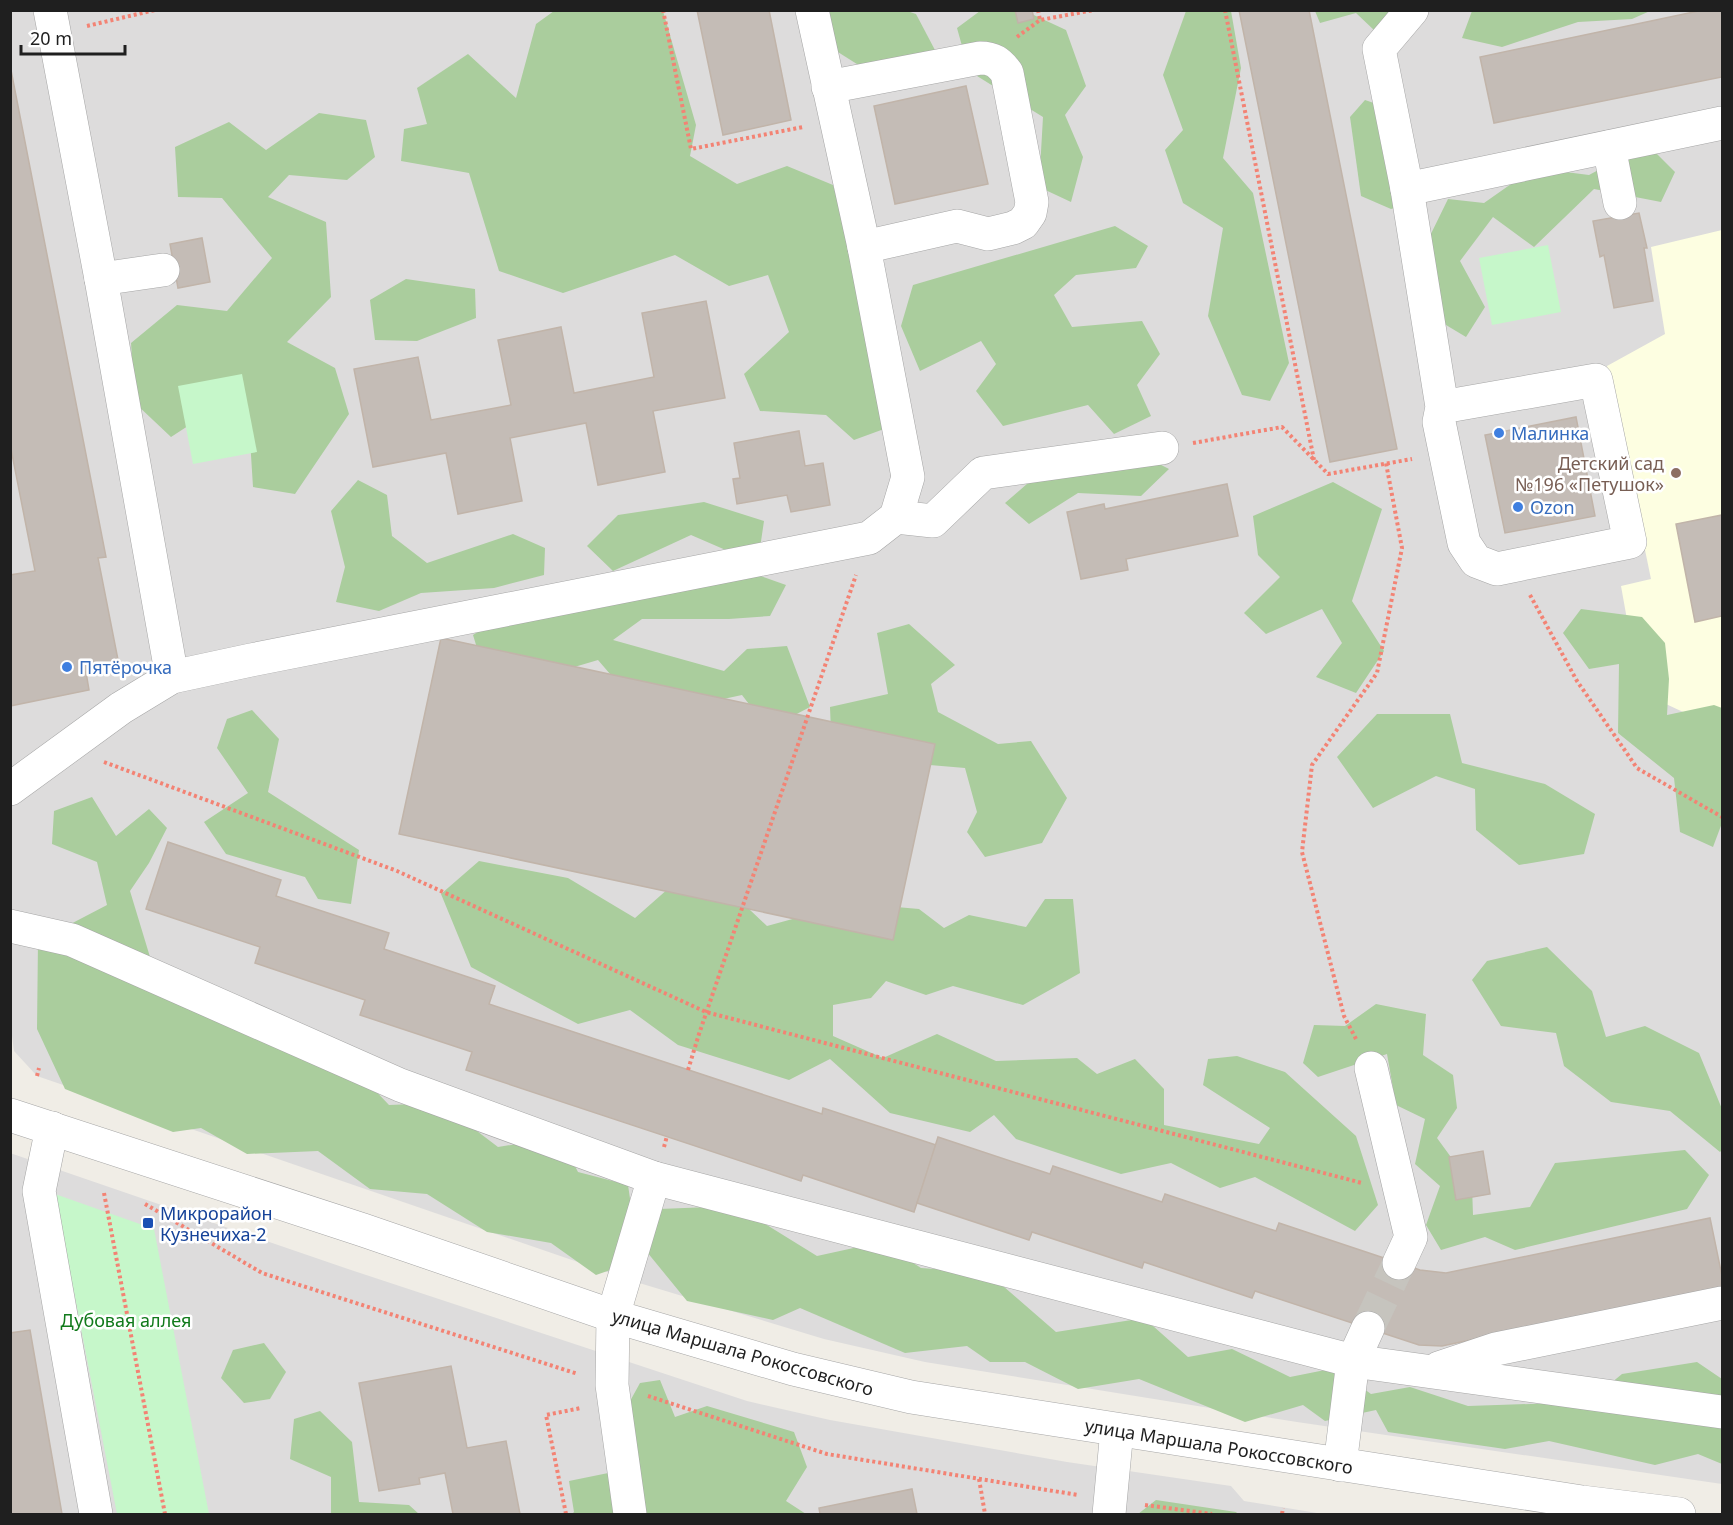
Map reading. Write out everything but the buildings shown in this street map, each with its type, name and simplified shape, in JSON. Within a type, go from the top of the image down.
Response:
[{"type":"street","points":[[10,789],[121,708],[172,677],[262,657],[869,538],[896,517],[908,477],[864,247],[812,10]]},
{"type":"street","points":[[1412,10],[1379,49],[1407,189],[1442,407],[1439,422],[1464,543],[1476,561],[1497,569],[1630,542],[1596,380],[1442,407]]},
{"type":"street","points":[[52,22],[101,279],[172,677]]},
{"type":"street","points":[[828,87],[980,58],[991,58],[1000,63],[1007,73],[1032,202],[1023,223],[988,234],[957,226],[864,247]]},
{"type":"street","points":[[1407,189],[1722,123]]},
{"type":"street","points":[[1609,147],[1620,203]]},
{"type":"street","points":[[101,279],[163,270]]},
{"type":"street","points":[[896,517],[933,521],[983,473],[1162,448]]},
{"type":"street","points":[[10,926],[72,940],[400,1085],[654,1178],[1353,1361],[1722,1412]]},
{"type":"street","points":[[1371,1068],[1411,1238],[1399,1263]]},
{"type":"street","name":"улица Маршала Рокоссовского","points":[[10,1115],[363,1230],[613,1316],[793,1369],[911,1397],[1340,1465],[1581,1508],[1678,1515]]},
{"type":"street","points":[[52,1128],[39,1191],[96,1515]]},
{"type":"street","points":[[630,1515],[612,1385],[613,1316],[654,1178]]},
{"type":"street","points":[[1432,1371],[1496,1349],[1722,1304]]},
{"type":"street","points":[[1340,1465],[1353,1361],[1368,1328]]},
{"type":"street","points":[[1110,1508],[1117,1430]]},
{"type":"path","points":[[52,22],[155,10]]},
{"type":"path","points":[[663,10],[691,149],[836,120]]},
{"type":"path","points":[[1038,10],[1040,20],[1095,10]]},
{"type":"path","points":[[1225,10],[1314,460]]},
{"type":"path","points":[[1162,448],[1282,427],[1328,474],[1445,453]]},
{"type":"path","points":[[1371,1068],[1344,1016],[1302,852],[1312,765],[1377,673],[1402,548],[1386,464]]},
{"type":"path","points":[[688,1070],[869,538]]},
{"type":"path","points":[[1515,565],[1576,681],[1637,768],[1722,817]]},
{"type":"path","points":[[103,762],[398,871],[706,1012],[1400,1192]]},
{"type":"path","points":[[37,1076],[39,1068]]},
{"type":"path","points":[[104,1193],[165,1515]]},
{"type":"path","points":[[145,1204],[261,1273],[827,1454],[979,1479],[1110,1508],[1212,1515]]},
{"type":"path","points":[[566,1515],[546,1415],[586,1407],[612,1385]]},
{"type":"path","points":[[979,1479],[985,1515]]},
{"type":"path","points":[[1282,1515],[1283,1508]]},
{"type":"shaded area","points":[[10,11],[1722,11],[1722,1484],[1297,1422],[925,1362],[824,1339],[636,1282],[37,1076],[14,1051],[10,1021]]},
{"type":"shaded area","name":"Детский сад №196 «Петушок»","points":[[1722,230],[1722,730],[1640,692],[1621,586],[1651,579],[1607,366],[1665,334],[1651,247]]},
{"type":"shaded area","points":[[10,1153],[348,1269],[747,1401],[830,1420],[1067,1462],[1231,1486],[1244,1501],[1323,1514],[11,1514]]},
{"type":"green space","points":[[904,10],[916,14],[936,52],[887,83],[803,30],[799,11]]},
{"type":"green space","points":[[1023,10],[1066,30],[1086,86],[1065,115],[1083,157],[1071,202],[1039,187],[1043,117],[969,71],[957,28],[980,11]]},
{"type":"green space","points":[[1472,10],[1650,11],[1632,19],[1578,22],[1502,47],[1462,38]]},
{"type":"green space","points":[[554,11],[663,11],[696,125],[690,156],[737,184],[787,166],[833,185],[869,302],[884,429],[854,440],[826,415],[760,411],[744,374],[789,332],[768,275],[729,286],[675,255],[563,293],[499,271],[469,173],[401,161],[404,129],[427,124],[417,88],[468,54],[516,98],[536,24]]},
{"type":"green space","points":[[1186,11],[1231,11],[1241,68],[1223,158],[1253,193],[1289,363],[1270,401],[1242,395],[1208,316],[1223,228],[1183,203],[1165,150],[1183,130],[1163,75]]},
{"type":"green space","points":[[1315,11],[1400,11],[1375,31],[1356,13],[1320,23]]},
{"type":"green space","points":[[1365,100],[1397,111],[1417,202],[1391,209],[1361,196],[1350,117]]},
{"type":"green space","points":[[319,113],[366,120],[375,157],[347,180],[289,175],[268,197],[326,222],[331,297],[287,342],[335,368],[349,414],[295,494],[253,487],[248,407],[214,409],[171,437],[135,403],[131,343],[177,305],[227,311],[272,258],[222,198],[178,197],[175,147],[229,122],[266,150]]},
{"type":"green space","points":[[1647,144],[1675,172],[1661,202],[1594,189],[1534,247],[1493,217],[1460,261],[1485,307],[1466,337],[1441,322],[1425,246],[1448,199],[1484,203],[1534,168],[1589,175]]},
{"type":"green space","points":[[1115,226],[1148,246],[1136,268],[1076,275],[1054,295],[1072,327],[1142,321],[1160,354],[1137,385],[1151,416],[1114,434],[1088,405],[1003,426],[976,391],[996,364],[981,341],[920,371],[901,326],[913,285]]},
{"type":"green space","points":[[1548,245],[1561,312],[1492,325],[1479,258]]},
{"type":"green space","points":[[406,279],[475,289],[476,318],[417,341],[375,340],[370,300]]},
{"type":"green space","points":[[242,374],[257,452],[193,464],[178,386]]},
{"type":"green space","points":[[1132,450],[1169,469],[1141,496],[1078,493],[1029,524],[1005,503],[1043,470]]},
{"type":"green space","points":[[358,480],[387,495],[392,536],[427,563],[513,534],[545,548],[544,575],[494,588],[421,593],[379,611],[336,602],[345,567],[331,511]]},
{"type":"green space","points":[[1333,482],[1382,509],[1352,601],[1384,651],[1356,693],[1316,677],[1342,643],[1322,609],[1266,634],[1244,613],[1280,577],[1258,555],[1253,516]]},
{"type":"green space","points":[[704,502],[764,521],[760,548],[728,551],[691,535],[613,571],[587,546],[618,515]]},
{"type":"green space","points":[[744,570],[786,585],[770,616],[729,619],[642,619],[613,640],[724,671],[747,649],[787,646],[810,707],[768,729],[742,695],[686,707],[635,703],[598,660],[554,673],[481,661],[473,635],[493,622]]},
{"type":"green space","points":[[1581,609],[1642,617],[1665,643],[1669,679],[1667,715],[1714,705],[1722,708],[1722,823],[1713,847],[1680,832],[1674,778],[1618,733],[1619,664],[1589,669],[1563,633]]},
{"type":"green space","points":[[909,624],[955,665],[931,684],[938,712],[998,744],[1031,741],[1067,798],[1042,843],[985,857],[967,832],[977,812],[965,768],[918,764],[831,732],[830,707],[888,694],[877,633]]},
{"type":"green space","points":[[252,710],[279,739],[268,792],[359,850],[351,904],[318,899],[305,877],[226,854],[204,822],[248,793],[217,748],[227,719]]},
{"type":"green space","points":[[1377,714],[1450,714],[1462,763],[1545,784],[1595,814],[1584,854],[1519,865],[1476,830],[1475,789],[1436,776],[1373,808],[1337,757]]},
{"type":"green space","points":[[92,797],[116,836],[149,809],[167,828],[149,863],[130,891],[160,990],[350,1064],[389,1105],[440,1103],[498,1147],[560,1137],[578,1172],[628,1185],[639,1260],[596,1275],[551,1243],[487,1232],[427,1194],[370,1189],[318,1151],[247,1154],[201,1128],[173,1132],[65,1089],[37,1029],[38,941],[107,905],[97,862],[52,844],[54,811]]},
{"type":"green space","points":[[479,861],[568,878],[635,918],[686,873],[711,873],[767,926],[851,903],[919,909],[944,928],[969,915],[1026,927],[1045,899],[1073,899],[1080,973],[1023,1005],[953,986],[926,995],[886,981],[871,998],[833,1005],[833,1036],[883,1058],[937,1034],[996,1061],[1077,1058],[1097,1074],[1135,1059],[1164,1089],[1164,1125],[1259,1144],[1270,1128],[1203,1085],[1208,1059],[1237,1056],[1285,1072],[1356,1136],[1378,1205],[1355,1231],[1255,1177],[1220,1188],[1171,1163],[1121,1174],[1016,1139],[994,1115],[970,1132],[890,1113],[830,1059],[789,1080],[678,1045],[630,1010],[578,1024],[471,967],[441,894]]},
{"type":"green space","points":[[1547,947],[1592,991],[1606,1037],[1645,1026],[1699,1053],[1722,1109],[1722,1150],[1720,1152],[1670,1111],[1611,1102],[1564,1066],[1556,1033],[1501,1026],[1472,980],[1487,961]]},
{"type":"green space","points":[[1376,1004],[1426,1014],[1423,1055],[1453,1075],[1457,1108],[1437,1138],[1472,1186],[1473,1215],[1530,1207],[1555,1163],[1685,1150],[1709,1175],[1687,1209],[1515,1250],[1485,1237],[1441,1250],[1426,1225],[1440,1186],[1415,1164],[1425,1119],[1396,1105],[1387,1054],[1318,1077],[1303,1063],[1314,1025],[1345,1026]]},
{"type":"green space","name":"Дубовая аллея","points":[[55,1194],[154,1229],[209,1514],[117,1514]]},
{"type":"green space","points":[[736,1206],[817,1256],[881,1242],[921,1268],[988,1273],[1056,1332],[1144,1318],[1188,1357],[1232,1349],[1290,1377],[1335,1368],[1371,1394],[1410,1387],[1468,1406],[1588,1402],[1622,1374],[1697,1362],[1722,1379],[1722,1464],[1698,1454],[1655,1465],[1549,1441],[1505,1449],[1388,1432],[1376,1410],[1325,1421],[1303,1405],[1245,1422],[1139,1379],[1078,1389],[1025,1362],[990,1362],[967,1346],[905,1353],[800,1308],[773,1320],[687,1301],[647,1252],[659,1209]]},
{"type":"green space","points":[[264,1343],[286,1372],[270,1399],[244,1403],[221,1378],[233,1350]]},
{"type":"green space","points":[[660,1380],[675,1417],[707,1406],[794,1432],[807,1467],[786,1501],[806,1514],[572,1514],[574,1512],[569,1481],[618,1471],[624,1412],[640,1383]]},
{"type":"green space","points":[[320,1411],[352,1442],[359,1502],[409,1505],[419,1514],[331,1514],[331,1477],[290,1459],[294,1419]]},
{"type":"green space","points":[[1156,1500],[1236,1512],[1238,1514],[1138,1514]]},
{"type":"tunnel","points":[[1368,1328],[1399,1263]]},
{"type":"place","name":"Малинка","points":[[1499,433]]},
{"type":"place","name":"Детский сад №196 «Петушок»","points":[[1676,473]]},
{"type":"place","name":"Ozon","points":[[1518,507]]},
{"type":"place","name":"Пятёрочка","points":[[67,667]]},
{"type":"place","name":"Микрорайон Кузнечиха-2","points":[[148,1223]]}]
